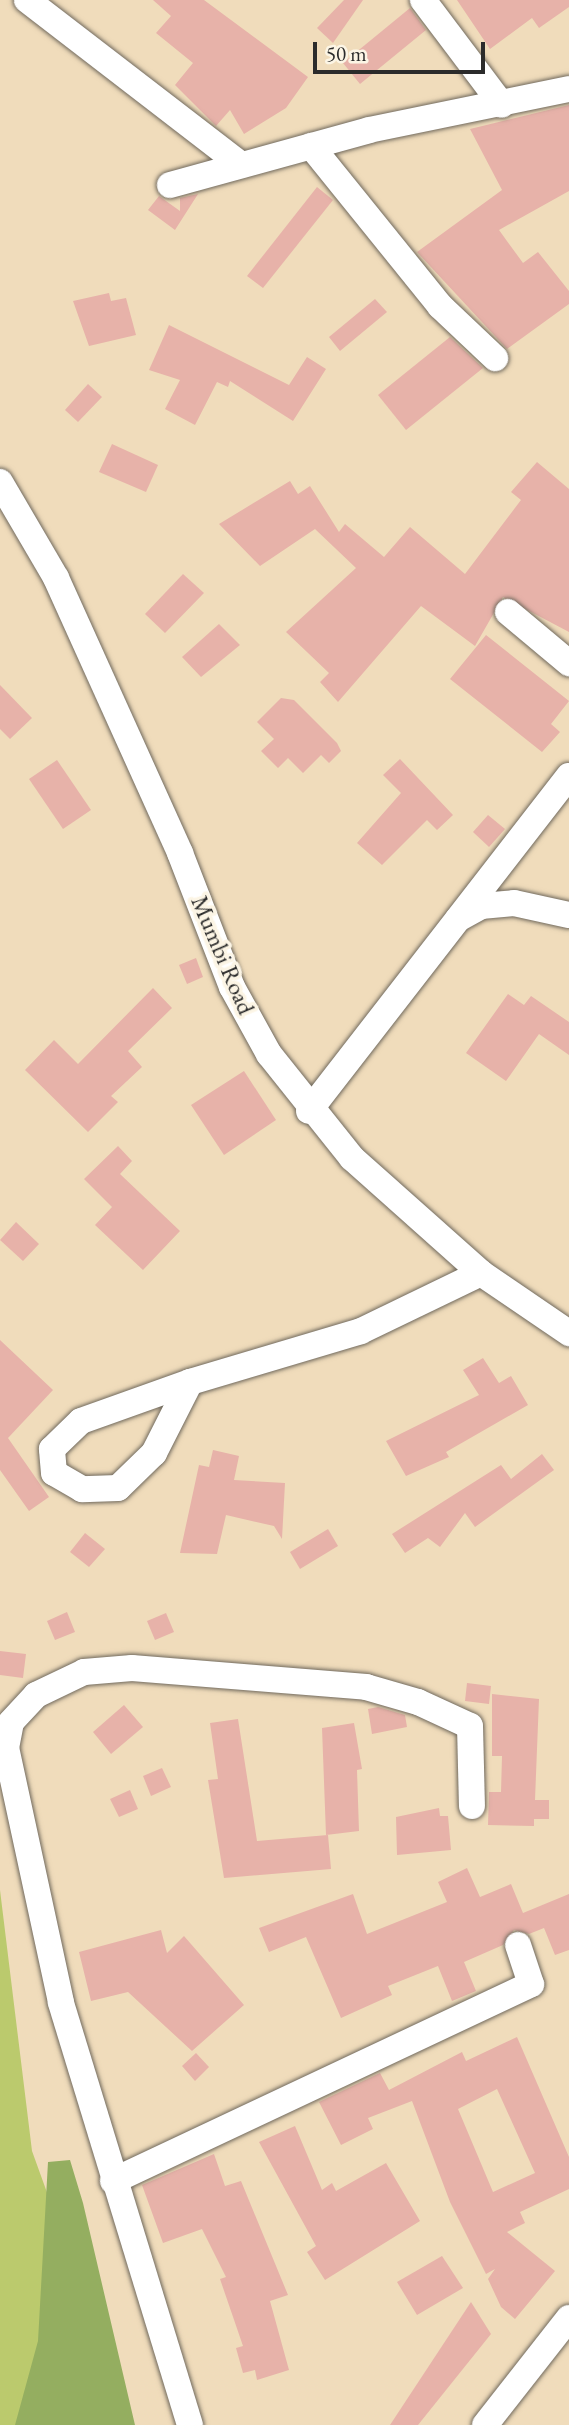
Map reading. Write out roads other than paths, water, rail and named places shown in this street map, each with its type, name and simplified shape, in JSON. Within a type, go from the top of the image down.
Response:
[{"type":"street","points":[[27,0],[241,166]]},
{"type":"street","points":[[423,0],[502,105]]},
{"type":"street","points":[[170,185],[312,146],[569,89]]},
{"type":"street","points":[[312,146],[440,306],[495,358]]},
{"type":"street","name":"Mumbi Road","points":[[0,482],[55,578],[108,693],[232,987],[309,1111],[481,1273],[569,1333]]},
{"type":"street","points":[[508,612],[569,663]]},
{"type":"street","points":[[309,1111],[569,776]]},
{"type":"street","points":[[457,920],[481,906],[514,903],[569,915]]},
{"type":"street","points":[[190,1382],[154,1452],[118,1488],[82,1489],[54,1473],[52,1449],[81,1421],[190,1382],[361,1331],[481,1273]]},
{"type":"street","points":[[190,2425],[113,2180],[61,2002],[6,1748],[11,1722],[36,1695],[84,1672],[132,1668],[366,1687],[418,1702],[470,1726],[472,1806]]},
{"type":"street","points":[[113,2180],[531,1984],[519,1945]]},
{"type":"street","points":[[485,2425],[569,2318]]}]
